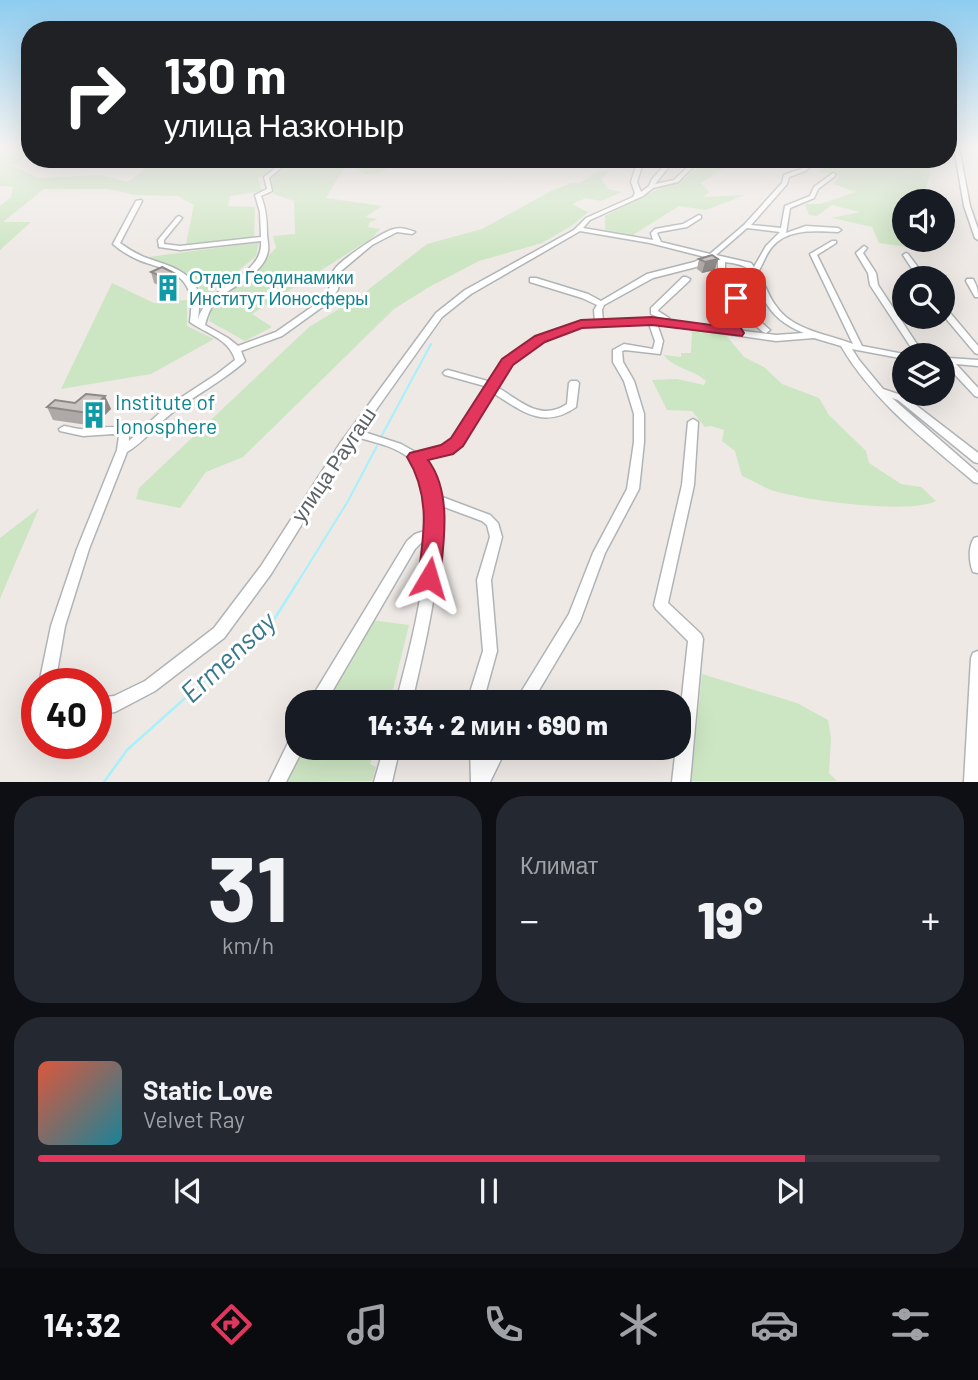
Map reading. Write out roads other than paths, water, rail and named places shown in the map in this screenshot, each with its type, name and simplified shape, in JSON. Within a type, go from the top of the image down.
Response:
[{"type":"street","points":[[201,326],[205,308],[248,272],[264,252],[266,211],[258,195],[270,190],[268,184]]},
{"type":"street","points":[[635,184],[638,193],[635,196]]},
{"type":"street","points":[[651,187],[661,184]]},
{"type":"street","points":[[599,323],[598,310],[601,304],[650,276],[710,257],[746,226],[784,184]]},
{"type":"street","points":[[755,271],[768,247],[782,230],[787,207],[812,197],[821,184]]},
{"type":"street","points":[[963,184],[978,238]]},
{"type":"street","name":"улица Раугаш","points":[[112,704],[150,686],[219,633],[266,570],[355,433],[439,315],[468,292],[580,229],[588,219],[651,187]]},
{"type":"street","points":[[122,450],[134,444],[156,420],[179,402],[229,371],[240,361],[238,353],[216,333],[194,322],[194,286],[168,269],[138,257],[116,244],[139,201]]},
{"type":"street","points":[[659,243],[654,233],[657,230],[685,226],[699,217]]},
{"type":"street","points":[[180,218],[161,240],[161,246],[180,248],[264,239]]},
{"type":"street","points":[[746,226],[782,230]]},
{"type":"street","points":[[778,238],[806,228],[838,230]]},
{"type":"street","points":[[580,229],[659,243],[748,265],[755,271],[765,298],[777,313],[791,324],[844,343],[892,353]]},
{"type":"street","points":[[238,353],[279,334],[329,299],[338,270],[370,244],[396,230],[412,232]]},
{"type":"street","points":[[834,242],[813,254],[858,346]]},
{"type":"street","points":[[864,248],[859,253],[872,273],[874,285],[912,343]]},
{"type":"street","points":[[906,256],[913,266]]},
{"type":"street","points":[[721,281],[722,259]]},
{"type":"street","points":[[686,279],[654,312],[658,316],[776,338],[817,335]]},
{"type":"street","points":[[534,280],[585,296],[601,304]]},
{"type":"street","points":[[970,281],[978,295]]},
{"type":"street","points":[[730,285],[739,307],[766,330]]},
{"type":"street","points":[[735,331],[730,322],[739,307]]},
{"type":"street","points":[[416,457],[447,449],[457,442],[508,363],[540,339],[581,324],[599,323],[652,321],[735,331]]},
{"type":"street","points":[[530,690],[575,617],[600,553],[633,489],[639,442],[639,414],[629,381],[618,362],[618,348],[657,352],[659,341],[652,321]]},
{"type":"street","points":[[955,324],[978,351]]},
{"type":"street","points":[[844,343],[852,360],[881,391],[978,479]]},
{"type":"street","points":[[955,362],[978,363]]},
{"type":"street","points":[[955,370],[978,394]]},
{"type":"street","points":[[448,373],[492,386],[521,408],[536,415],[567,410],[572,405],[574,383]]},
{"type":"street","points":[[881,391],[901,398],[978,459]]},
{"type":"street","points":[[681,782],[696,639],[660,605],[688,485],[693,422]]},
{"type":"street","points":[[50,668],[58,626],[83,549],[122,450],[124,435],[115,430],[83,433],[64,429]]},
{"type":"street","points":[[355,433],[416,457],[426,471],[435,533],[426,601],[407,690]]},
{"type":"street","points":[[431,496],[486,518],[492,523],[496,537],[484,580],[490,652],[479,690]]},
{"type":"street","points":[[324,690],[411,545],[419,537],[435,533]]},
{"type":"street","points":[[978,542],[978,568]]},
{"type":"street","points":[[973,782],[978,658]]},
{"type":"street","points":[[277,782],[288,760]]},
{"type":"street","points":[[383,782],[389,760]]},
{"type":"street","points":[[479,760],[480,782]]},
{"type":"street","points":[[480,782],[492,760]]},
{"type":"waterway","name":"Ermensay","points":[[381,437],[431,344]]},
{"type":"waterway","name":"Ermensay","points":[[296,585],[348,501],[377,446]]},
{"type":"waterway","name":"Ermensay","points":[[104,782],[127,750],[275,618],[297,583]]},
{"type":"place","name":"Отдел Геодинамики Институт Ионосферы","points":[[168,288]]},
{"type":"place","name":"Institute of Ionosphere","points":[[94,415]]}]
